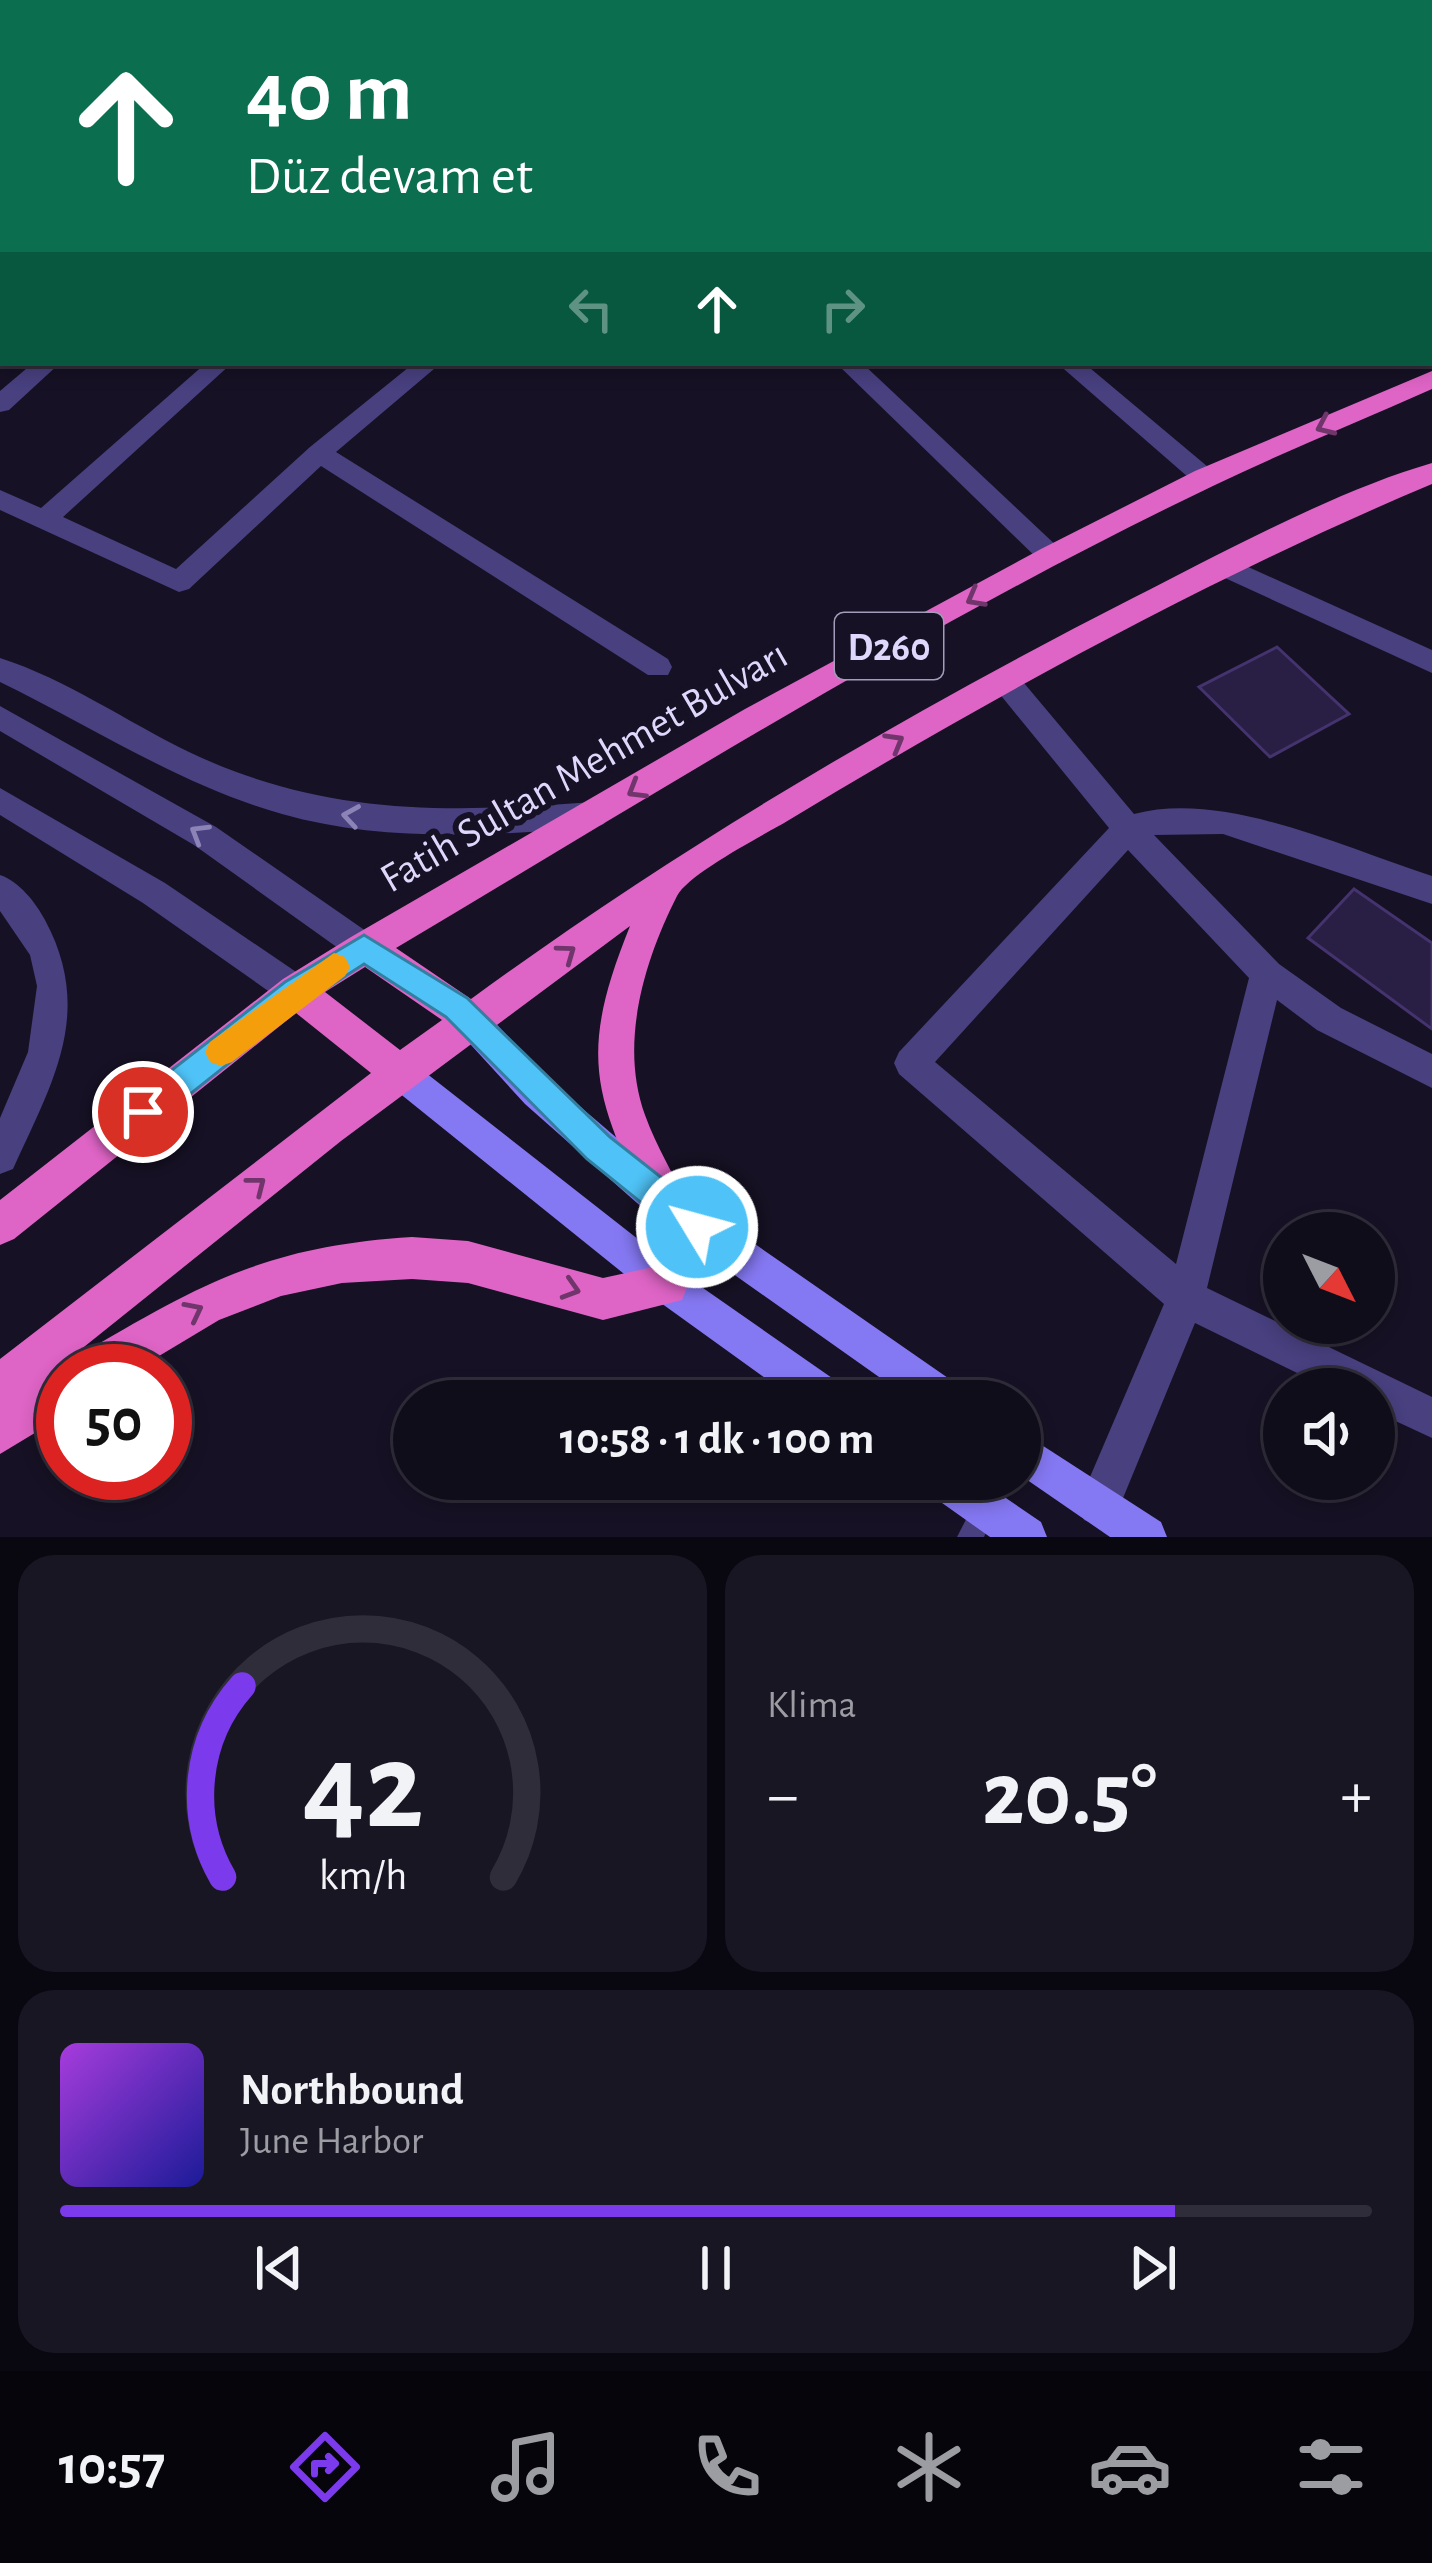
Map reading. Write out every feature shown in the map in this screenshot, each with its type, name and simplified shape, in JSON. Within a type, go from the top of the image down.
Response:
[{"type":"highway","name":"Fatih Sultan Mehmet Bulvarı","points":[[364,948],[757,718],[1051,556],[1205,478],[1432,379]]},
{"type":"highway","name":"D260","points":[[0,1387],[400,1073],[665,881],[763,818],[1004,679],[1224,566],[1432,473]]},
{"type":"highway","points":[[665,881],[617,1017],[613,1050],[617,1087],[628,1121],[667,1204]]},
{"type":"highway","name":"D260","points":[[0,1225],[296,991],[364,948]]},
{"type":"highway","points":[[364,948],[416,978],[472,1022]]},
{"type":"highway","points":[[296,991],[400,1073]]},
{"type":"highway","points":[[139,1344],[206,1304],[281,1275],[342,1262],[412,1258],[468,1262],[603,1300],[667,1286]]},
{"type":"highway","points":[[0,1432],[36,1408]]},
{"type":"main road","points":[[472,1022],[553,1106],[667,1204],[917,1380]]},
{"type":"main road","points":[[400,1073],[667,1286],[801,1380]]},
{"type":"main road","points":[[1041,1465],[1146,1537]]},
{"type":"main road","points":[[977,1523],[1026,1537]]},
{"type":"street","points":[[0,404],[44,366]]},
{"type":"street","points":[[45,519],[217,366]]},
{"type":"street","points":[[0,499],[178,582],[319,453],[425,366]]},
{"type":"street","points":[[851,366],[1051,556]]},
{"type":"street","points":[[1073,366],[1205,478]]},
{"type":"street","points":[[319,453],[658,667]]},
{"type":"street","points":[[1224,566],[1432,662]]},
{"type":"street","points":[[0,669],[194,766],[295,805],[352,817],[446,824],[593,815]]},
{"type":"street","points":[[1004,679],[1128,829],[1267,974],[1329,1019],[1432,1072]]},
{"type":"street","points":[[0,718],[205,836],[364,948]]},
{"type":"street","points":[[0,800],[154,893],[296,991]]},
{"type":"street","points":[[1330,1368],[1186,1298],[911,1063],[1128,829],[1187,818],[1223,821],[1432,890]]},
{"type":"street","points":[[0,888],[35,926],[47,952],[55,1005],[47,1055],[0,1157]]},
{"type":"street","points":[[1099,1505],[1186,1298],[1267,974]]},
{"type":"street","points":[[1395,1400],[1432,1418]]},
{"type":"building","points":[[1277,647],[1349,714],[1270,757],[1199,687]]},
{"type":"building","points":[[1354,889],[1432,943],[1432,1029],[1308,938]]},
{"type":"slow traffic","points":[[221,1052],[296,991],[334,967]]},
{"type":"route","points":[[143,1112],[296,991],[364,948],[457,1008],[598,1148],[697,1227]]}]
